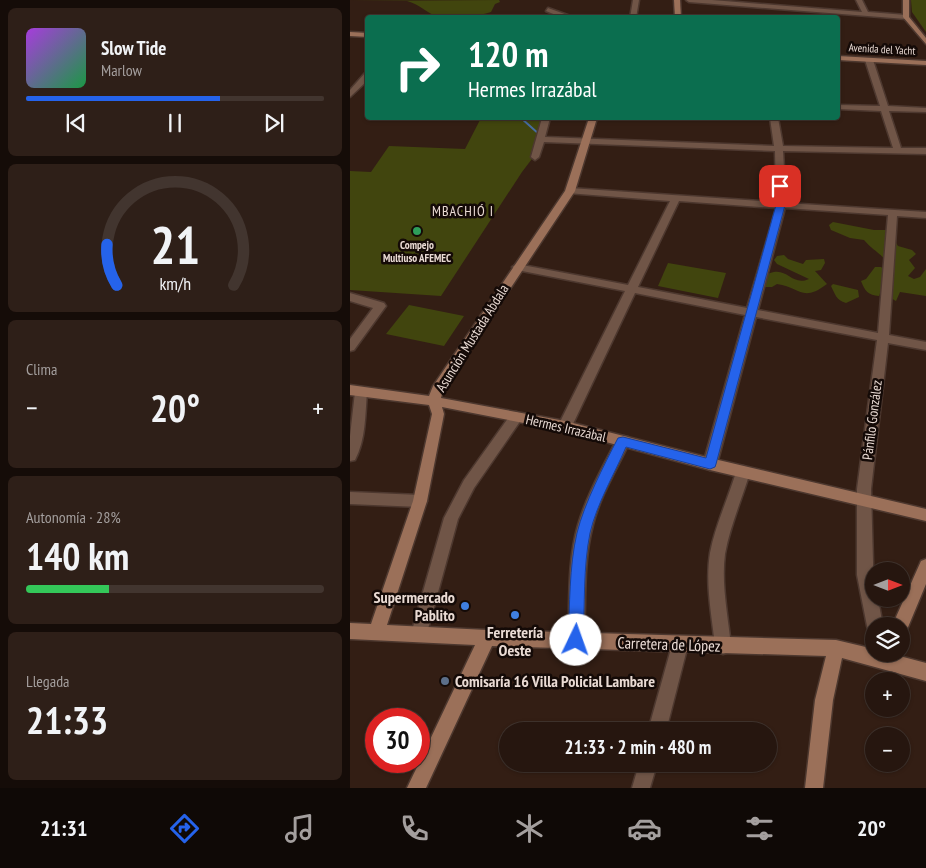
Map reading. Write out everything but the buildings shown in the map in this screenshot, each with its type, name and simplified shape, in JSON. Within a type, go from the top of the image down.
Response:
[{"type":"street","points":[[634,15],[636,0]]},
{"type":"street","points":[[677,0],[678,15]]},
{"type":"street","points":[[689,0],[906,17]]},
{"type":"street","points":[[790,0],[796,15]]},
{"type":"street","points":[[858,0],[866,14]]},
{"type":"street","points":[[906,0],[906,17],[926,42]]},
{"type":"street","points":[[548,10],[562,15]]},
{"type":"street","points":[[350,34],[365,35]]},
{"type":"street","name":"Avenida del Yacht","points":[[840,58],[926,62]]},
{"type":"street","points":[[869,60],[886,108],[898,151]]},
{"type":"street","points":[[350,95],[365,78]]},
{"type":"street","points":[[840,107],[926,110]]},
{"type":"street","points":[[535,157],[545,120]]},
{"type":"street","name":"Asunción Mustada Abdala","points":[[377,632],[420,501],[438,414],[434,402],[437,389],[517,267],[570,191],[592,120]]},
{"type":"street","points":[[710,464],[781,205],[779,148],[774,120]]},
{"type":"street","points":[[540,139],[779,148],[926,151]]},
{"type":"street","points":[[570,191],[926,215]]},
{"type":"street","points":[[565,426],[676,198]]},
{"type":"street","name":"Pánfilo González","points":[[873,617],[865,575],[864,502],[867,458],[883,338],[893,212]]},
{"type":"street","points":[[517,267],[926,346]]},
{"type":"street","points":[[350,297],[380,306],[350,347]]},
{"type":"street","points":[[350,456],[356,434],[356,391]]},
{"type":"street","name":"Hermes Irrazábal","points":[[356,391],[434,402],[565,426],[864,502],[926,515]]},
{"type":"street","points":[[419,634],[451,518],[469,484],[516,417]]},
{"type":"street","points":[[576,640],[580,553],[584,533],[590,513],[623,442]]},
{"type":"street","points":[[723,646],[717,580],[718,560],[722,540],[743,472]]},
{"type":"street","points":[[350,498],[420,501]]},
{"type":"street","points":[[904,617],[926,566]]},
{"type":"street","name":"Carretera de López","points":[[350,631],[680,645],[836,648],[865,652]]},
{"type":"street","points":[[416,788],[487,638]]},
{"type":"street","points":[[659,722],[680,645]]},
{"type":"street","points":[[814,788],[824,700],[836,648]]},
{"type":"street","name":"Carretera de López","points":[[900,662],[926,672]]},
{"type":"street","points":[[641,788],[646,772]]},
{"type":"green space","points":[[499,0],[500,2],[495,4],[491,12],[479,15],[433,15],[416,4],[407,1],[350,1]]},
{"type":"green space","points":[[911,0],[926,0],[926,32],[912,12]]},
{"type":"green space","name":"Compejo Multiuso AFEMEC","points":[[480,120],[550,120],[541,147],[522,172],[441,296],[350,290],[350,171],[371,172],[389,146],[465,149]]},
{"type":"green space","points":[[833,222],[874,230],[888,230],[898,246],[912,250],[916,254],[909,260],[915,268],[908,276],[914,279],[920,277],[926,269],[926,296],[900,292],[896,301],[889,297],[886,283],[879,296],[867,292],[861,281],[866,279],[875,267],[881,267],[886,271],[891,269],[885,259],[864,240],[850,238],[831,230],[829,225]]},
{"type":"green space","points":[[784,255],[788,259],[803,264],[806,260],[824,259],[825,263],[821,270],[815,271],[827,284],[819,290],[806,293],[777,284],[772,287],[765,287],[761,283],[761,278],[770,273],[782,273],[802,281],[809,279],[777,264],[774,260],[777,256]]},
{"type":"green space","points":[[668,263],[726,273],[718,298],[658,286]]},
{"type":"green space","points":[[833,284],[858,290],[859,297],[846,303],[843,302],[835,294],[831,286]]},
{"type":"green space","points":[[409,305],[464,316],[444,346],[386,334]]},
{"type":"waterway","points":[[523,120],[540,135]]},
{"type":"place","name":"Compejo Multiuso AFEMEC","points":[[417,231]]},
{"type":"place","name":"Supermercado Pablito","points":[[465,606]]},
{"type":"place","name":"Ferretería Oeste","points":[[515,615]]},
{"type":"place","name":"Comisaría 16 Villa Policial Lambare","points":[[445,681]]},
{"type":"district","name":"MBACHIÓ I","points":[[463,211]]},
{"type":"route","points":[[576,640],[580,553],[586,524],[623,442],[710,464],[781,205],[780,186]]}]
